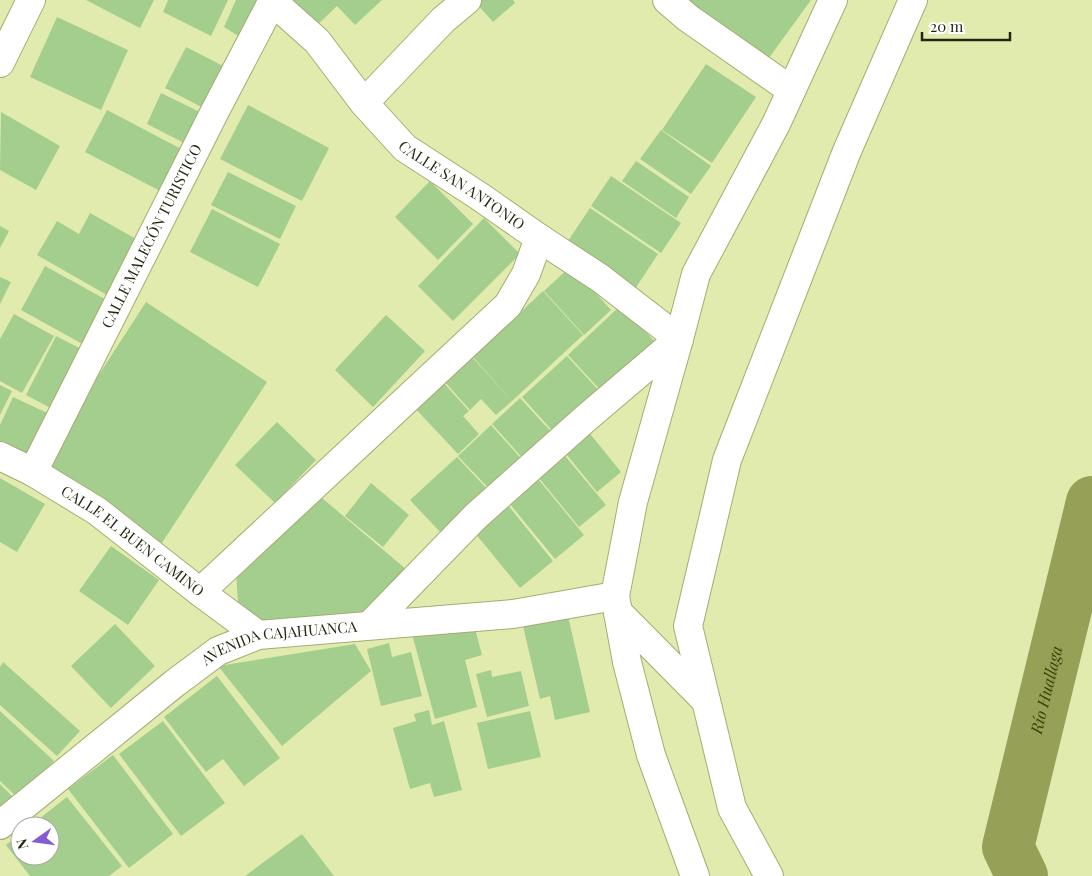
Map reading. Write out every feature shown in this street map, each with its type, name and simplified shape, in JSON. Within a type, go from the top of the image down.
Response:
[{"type":"street","points":[[0,63],[31,0]]},
{"type":"street","points":[[364,103],[443,20],[467,0]]},
{"type":"street","points":[[667,0],[688,18],[791,90]]},
{"type":"street","points":[[695,876],[651,755],[627,662],[616,604],[633,502],[696,274],[776,124],[833,0]]},
{"type":"street","points":[[769,876],[732,808],[688,626],[726,460],[847,151],[913,0]]},
{"type":"street","name":"CALLE SAN ANTONIO","points":[[272,1],[317,41],[364,103],[405,148],[600,278],[679,339]]},
{"type":"street","name":"CALLE MALECÓN TURISTICO","points":[[33,472],[272,1]]},
{"type":"street","points":[[200,592],[508,305],[526,274],[539,238]]},
{"type":"street","points":[[370,626],[476,516],[585,418],[679,339]]},
{"type":"street","name":"CALLE EL BUEN CAMINO","points":[[0,456],[33,472],[97,511],[258,635]]},
{"type":"street","points":[[616,604],[706,701]]},
{"type":"street","name":"AVENIDA CAJAHUANCA","points":[[0,825],[174,683],[218,652],[258,635],[616,604]]},
{"type":"building","points":[[86,0],[154,0],[140,28]]},
{"type":"building","points":[[168,0],[228,0],[211,36],[163,12]]},
{"type":"building","points":[[236,0],[262,0],[245,40],[224,27]]},
{"type":"building","points":[[290,0],[382,0],[355,25],[337,6],[314,28]]},
{"type":"building","points":[[482,0],[513,0],[515,3],[493,22],[477,4]]},
{"type":"building","points":[[683,0],[811,0],[766,62]]},
{"type":"building","points":[[57,17],[128,50],[101,110],[30,77]]},
{"type":"building","points":[[186,47],[231,70],[209,111],[165,88]]},
{"type":"building","points":[[706,64],[756,97],[712,163],[662,130]]},
{"type":"building","points":[[161,93],[206,115],[190,146],[147,124]]},
{"type":"building","points":[[248,105],[329,148],[302,201],[220,159]]},
{"type":"building","points":[[107,110],[187,152],[166,194],[85,152]]},
{"type":"building","points":[[1,112],[60,146],[36,190],[0,170]]},
{"type":"building","points":[[661,130],[711,166],[691,194],[640,159]]},
{"type":"building","points":[[636,161],[689,197],[676,218],[622,181]]},
{"type":"building","points":[[228,172],[296,206],[280,239],[211,205]]},
{"type":"building","points":[[611,176],[681,223],[661,253],[591,206]]},
{"type":"building","points":[[430,181],[473,224],[438,260],[395,217]]},
{"type":"building","points":[[590,208],[658,254],[633,292],[564,247]]},
{"type":"building","points":[[212,209],[280,244],[258,287],[190,252]]},
{"type":"building","points":[[90,213],[145,244],[114,299],[37,255],[57,221],[79,234]]},
{"type":"building","points":[[484,218],[520,254],[453,321],[418,286]]},
{"type":"building","points":[[0,226],[9,231],[0,248]]},
{"type":"building","points":[[45,266],[112,303],[88,347],[21,310]]},
{"type":"building","points":[[571,266],[611,310],[584,335],[544,291]]},
{"type":"building","points":[[0,277],[11,282],[0,304]]},
{"type":"building","points":[[543,291],[583,335],[512,401],[473,357]]},
{"type":"building","points":[[146,302],[267,382],[158,549],[37,470]]},
{"type":"building","points":[[621,305],[656,343],[603,393],[568,355]]},
{"type":"building","points":[[14,314],[54,336],[22,393],[0,381],[0,339]]},
{"type":"building","points":[[386,315],[425,351],[373,407],[335,370]]},
{"type":"building","points":[[56,336],[87,352],[56,411],[26,395]]},
{"type":"building","points":[[567,356],[602,394],[557,436],[522,397]]},
{"type":"building","points":[[472,357],[512,401],[496,415],[481,399],[470,410],[445,382]]},
{"type":"building","points":[[442,381],[469,411],[463,416],[479,434],[458,454],[414,407]]},
{"type":"building","points":[[0,385],[12,391],[0,415]]},
{"type":"building","points":[[13,397],[56,417],[32,467],[0,452],[0,425]]},
{"type":"building","points":[[520,398],[556,437],[527,463],[492,424]]},
{"type":"building","points":[[277,422],[316,460],[275,503],[235,465]]},
{"type":"building","points":[[491,425],[526,464],[494,494],[458,456]]},
{"type":"building","points":[[587,430],[621,472],[597,492],[563,450]]},
{"type":"building","points":[[561,451],[606,505],[579,527],[535,473]]},
{"type":"building","points":[[457,457],[488,490],[441,533],[410,500]]},
{"type":"building","points":[[534,474],[584,535],[555,559],[505,498]]},
{"type":"building","points":[[0,478],[45,504],[17,552],[0,542]]},
{"type":"building","points":[[371,483],[409,515],[383,547],[345,516]]},
{"type":"building","points":[[315,492],[407,570],[365,614],[262,626],[238,603],[236,570]]},
{"type":"building","points":[[503,499],[553,561],[520,588],[470,527]]},
{"type":"building","points":[[111,546],[159,580],[128,625],[79,591]]},
{"type":"building","points":[[568,616],[590,712],[555,720],[550,696],[540,699],[523,626]]},
{"type":"building","points":[[472,617],[482,655],[465,660],[477,707],[435,719],[412,634]]},
{"type":"building","points":[[115,624],[155,666],[111,708],[71,666]]},
{"type":"building","points":[[389,643],[392,657],[411,652],[422,696],[381,706],[367,649]]},
{"type":"building","points":[[355,644],[371,671],[282,746],[218,666]]},
{"type":"building","points":[[3,662],[80,731],[57,756],[0,705],[0,667]]},
{"type":"building","points":[[491,670],[492,677],[521,671],[529,706],[487,717],[476,674]]},
{"type":"building","points":[[217,676],[280,758],[244,786],[223,759],[206,772],[164,717]]},
{"type":"building","points":[[429,710],[432,725],[444,721],[462,790],[434,797],[430,783],[410,789],[393,728],[416,721],[414,714]]},
{"type":"building","points":[[0,711],[54,761],[19,799],[0,781]]},
{"type":"building","points":[[530,711],[541,757],[488,769],[477,723]]},
{"type":"building","points":[[163,721],[225,803],[181,836],[119,754]]},
{"type":"building","points":[[113,755],[173,834],[129,868],[68,789]]},
{"type":"building","points":[[0,784],[14,798],[0,811]]},
{"type":"building","points":[[67,797],[122,866],[109,876],[30,876],[22,866],[60,866],[60,816],[43,816]]},
{"type":"building","points":[[302,834],[334,876],[245,876]]},
{"type":"building","points":[[10,842],[10,850],[6,845]]},
{"type":"waterway","name":"Río Huallaga","points":[[1022,876],[1008,847],[1092,502]]}]
